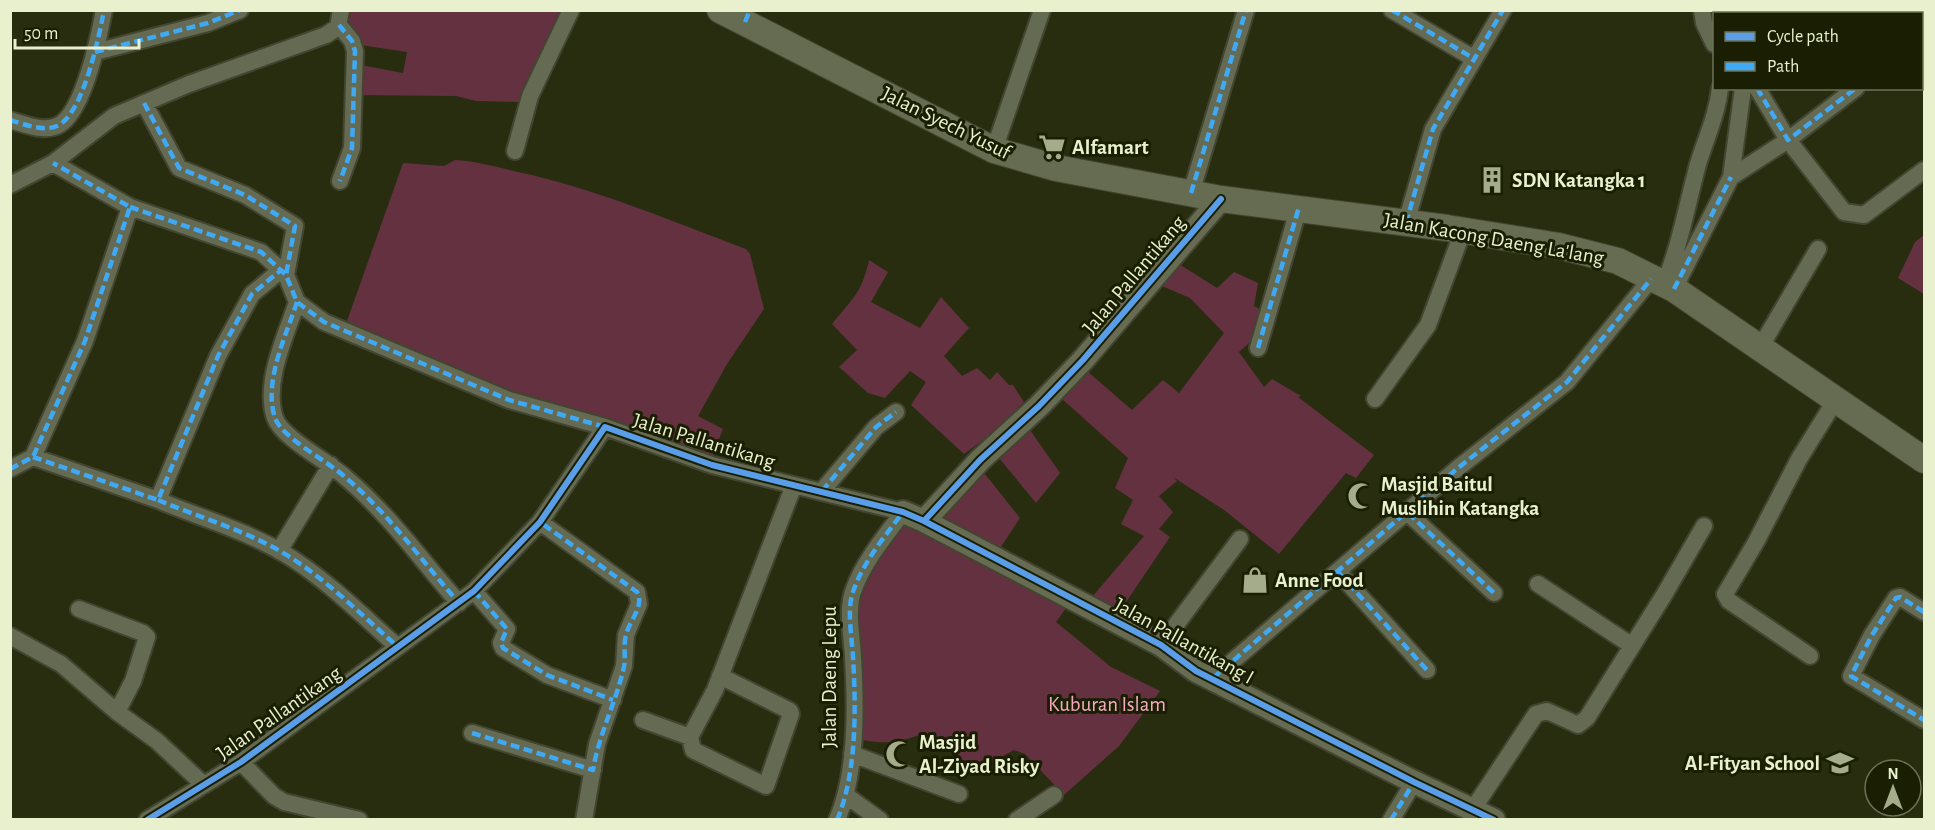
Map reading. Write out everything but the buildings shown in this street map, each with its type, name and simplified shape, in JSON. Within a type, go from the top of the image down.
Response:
[{"type":"main road","name":"Jalan Syech Yusuf","points":[[720,10],[747,16],[994,150],[1056,168],[1221,198]]},
{"type":"main road","name":"Jalan Kacong Daeng La'lang","points":[[1221,198],[1463,231],[1618,261],[1663,284],[1761,346],[1835,401],[1924,460]]},
{"type":"street","points":[[10,120],[39,128],[52,128],[62,123],[74,106],[95,52],[104,10]]},
{"type":"street","points":[[95,52],[208,23],[240,10]]},
{"type":"street","points":[[515,151],[530,96],[572,10]]},
{"type":"street","points":[[994,150],[1042,10]]},
{"type":"street","points":[[1191,193],[1246,10]]},
{"type":"street","points":[[1392,10],[1473,58]]},
{"type":"street","points":[[1406,223],[1433,129],[1503,10]]},
{"type":"street","points":[[1702,10],[1704,23],[1713,42]]},
{"type":"street","points":[[10,185],[53,163],[114,116],[326,35],[340,18],[355,51],[352,148],[340,181]]},
{"type":"street","points":[[1663,284],[1677,252],[1699,164],[1718,108],[1720,90]]},
{"type":"street","points":[[1731,177],[1743,90]]},
{"type":"street","points":[[1757,90],[1788,140],[1849,214],[1863,215],[1924,170]]},
{"type":"street","points":[[1213,678],[1339,573],[1458,468],[1567,382],[1663,284],[1731,177],[1788,140],[1853,90]]},
{"type":"street","points":[[144,103],[179,168],[245,195],[295,226],[284,272],[252,294],[218,356],[158,500]]},
{"type":"street","points":[[53,163],[130,207],[252,247],[261,252],[284,272],[297,303],[324,322],[509,400],[605,427]]},
{"type":"street","name":"Jalan Pallantikang","points":[[147,819],[241,762],[474,591],[540,522],[605,427],[711,465],[903,512],[924,521],[980,460],[1039,406],[1083,360],[1221,198]]},
{"type":"street","points":[[10,469],[33,457],[86,342],[130,207]]},
{"type":"street","points":[[1258,348],[1299,207]]},
{"type":"street","points":[[1375,399],[1428,326],[1463,231]]},
{"type":"street","points":[[1761,346],[1818,249]]},
{"type":"street","points":[[297,303],[274,375],[275,417],[286,432],[331,465],[395,525],[459,603]]},
{"type":"street","points":[[1810,656],[1729,601],[1725,594],[1756,542],[1799,459],[1835,401]]},
{"type":"street","points":[[822,491],[876,427],[896,412]]},
{"type":"street","points":[[33,457],[158,500],[279,551],[333,589],[398,647]]},
{"type":"street","points":[[279,551],[331,465]]},
{"type":"street","points":[[720,676],[790,711],[791,714],[766,786],[693,750],[690,737],[720,676],[794,485]]},
{"type":"street","name":"Jalan Daeng Lepu","points":[[837,819],[847,796],[852,754],[854,661],[851,600],[854,589],[882,540],[903,512]]},
{"type":"street","points":[[1408,513],[1494,593]]},
{"type":"street","name":"Jalan Pallantikang I","points":[[924,521],[1161,645],[1196,671],[1414,782],[1494,819]]},
{"type":"street","points":[[540,522],[637,592],[640,598],[626,635],[624,666],[597,744],[584,819]]},
{"type":"street","points":[[1473,809],[1532,718],[1547,711],[1572,724],[1583,721],[1668,590],[1704,526]]},
{"type":"street","points":[[1161,645],[1240,539]]},
{"type":"street","points":[[1339,573],[1427,670]]},
{"type":"street","points":[[1538,584],[1631,645]]},
{"type":"street","points":[[474,591],[507,628],[501,644],[503,648],[547,675],[613,700]]},
{"type":"street","points":[[1924,612],[1900,597],[1896,598],[1872,635],[1851,676],[1924,720]]},
{"type":"street","points":[[79,609],[143,633],[147,637],[133,681],[117,711]]},
{"type":"street","points":[[10,636],[61,664],[157,741],[204,785]]},
{"type":"street","points":[[643,720],[690,737]]},
{"type":"street","points":[[472,733],[593,770]]},
{"type":"street","points":[[852,754],[959,795]]},
{"type":"street","points":[[241,762],[274,796],[284,802],[359,819]]},
{"type":"street","points":[[1391,819],[1414,782]]},
{"type":"street","points":[[1017,819],[1054,795]]},
{"type":"street","points":[[847,796],[880,819]]},
{"type":"green space","points":[[346,11],[566,11],[521,102],[476,101],[456,96],[359,95],[361,65],[403,73],[407,52],[354,44],[344,24]]},
{"type":"green space","points":[[455,160],[486,164],[576,187],[634,206],[746,249],[750,254],[764,309],[727,364],[698,416],[723,429],[712,457],[459,373],[346,324],[403,163],[444,166]]},
{"type":"green space","points":[[1924,235],[1924,294],[1898,278],[1915,242]]},
{"type":"green space","points":[[869,260],[888,272],[871,302],[920,328],[941,297],[969,328],[944,356],[962,376],[977,368],[990,380],[997,372],[1009,385],[1013,385],[1024,402],[990,435],[964,454],[911,405],[926,382],[910,371],[885,398],[868,393],[839,367],[857,350],[832,324],[859,288]]},
{"type":"green space","points":[[1179,264],[1217,288],[1234,272],[1258,283],[1254,306],[1265,312],[1258,335],[1239,352],[1264,387],[1272,379],[1301,396],[1298,397],[1374,455],[1356,478],[1346,473],[1279,554],[1224,510],[1173,477],[1177,481],[1159,496],[1173,512],[1159,529],[1170,537],[1118,614],[1092,597],[1144,536],[1121,524],[1133,500],[1115,488],[1128,458],[1061,398],[1087,371],[1132,410],[1163,380],[1179,393],[1224,333],[1190,298],[1162,286]]},
{"type":"green space","points":[[1030,430],[1060,473],[1036,503],[999,458]]},
{"type":"green space","name":"Kuburan Islam","points":[[985,474],[1020,518],[989,565],[1069,604],[1056,622],[1111,667],[1160,691],[1119,746],[1064,795],[1025,754],[1014,750],[973,772],[960,757],[926,733],[891,742],[855,738],[855,606],[860,584],[893,532],[926,504]]},
{"type":"marked path","points":[[10,120],[33,127],[51,128],[66,119],[82,92],[104,10]]},
{"type":"marked path","points":[[95,52],[208,23],[240,10]]},
{"type":"marked path","points":[[745,22],[750,10]]},
{"type":"marked path","points":[[1191,193],[1246,10]]},
{"type":"marked path","points":[[1392,10],[1473,58]]},
{"type":"marked path","points":[[1406,223],[1433,129],[1503,10]]},
{"type":"marked path","points":[[339,25],[352,41],[355,51],[352,148],[340,181]]},
{"type":"marked path","points":[[1758,90],[1788,140],[1853,90]]},
{"type":"marked path","points":[[144,103],[179,168],[245,195],[295,226],[286,275]]},
{"type":"marked path","points":[[10,469],[33,457],[85,341],[130,207],[53,163]]},
{"type":"marked path","points":[[1674,289],[1731,177]]},
{"type":"marked path","points":[[130,207],[261,252],[286,275],[297,302],[324,322],[509,400],[605,427]]},
{"type":"marked path","points":[[1258,348],[1299,207]]},
{"type":"marked path","points":[[33,457],[158,500],[218,356],[252,294],[281,270]]},
{"type":"marked path","points":[[1213,678],[1458,468],[1567,382],[1651,279]]},
{"type":"marked path","points":[[297,302],[274,374],[272,404],[279,426],[361,491],[459,603]]},
{"type":"marked path","points":[[822,491],[876,427],[896,412]]},
{"type":"marked path","points":[[158,500],[246,534],[280,551],[323,581],[398,647]]},
{"type":"marked path","points":[[837,820],[844,802],[854,740],[854,677],[850,605],[858,579],[869,558],[903,512]]},
{"type":"marked path","points":[[1408,513],[1494,593]]},
{"type":"marked path","points":[[472,733],[593,770],[599,744],[621,680],[625,663],[625,639],[638,608],[639,597],[637,592],[540,522]]},
{"type":"marked path","points":[[1339,573],[1427,670]]},
{"type":"marked path","points":[[474,591],[507,629],[501,643],[503,648],[547,675],[613,700]]},
{"type":"marked path","points":[[1924,612],[1900,597],[1896,598],[1872,635],[1851,676],[1924,720]]},
{"type":"marked path","points":[[1391,820],[1414,782]]},
{"type":"cycle path","points":[[147,820],[241,762],[474,591],[540,522],[605,427],[712,465],[903,512],[924,521],[980,460],[1039,406],[1083,360],[1221,199]]},
{"type":"cycle path","points":[[924,521],[1161,645],[1196,671],[1494,820]]},
{"type":"place","name":"Alfamart","points":[[1052,147]]},
{"type":"place","name":"SDN Katangka 1","points":[[1492,180]]},
{"type":"place","name":"Masjid Baitul Muslihin Katangka","points":[[1361,496]]},
{"type":"place","name":"Anne Food","points":[[1255,580]]},
{"type":"place","name":"Masjid Al-Ziyad Risky","points":[[899,754]]},
{"type":"place","name":"Al-Fityan School","points":[[1840,763]]}]
